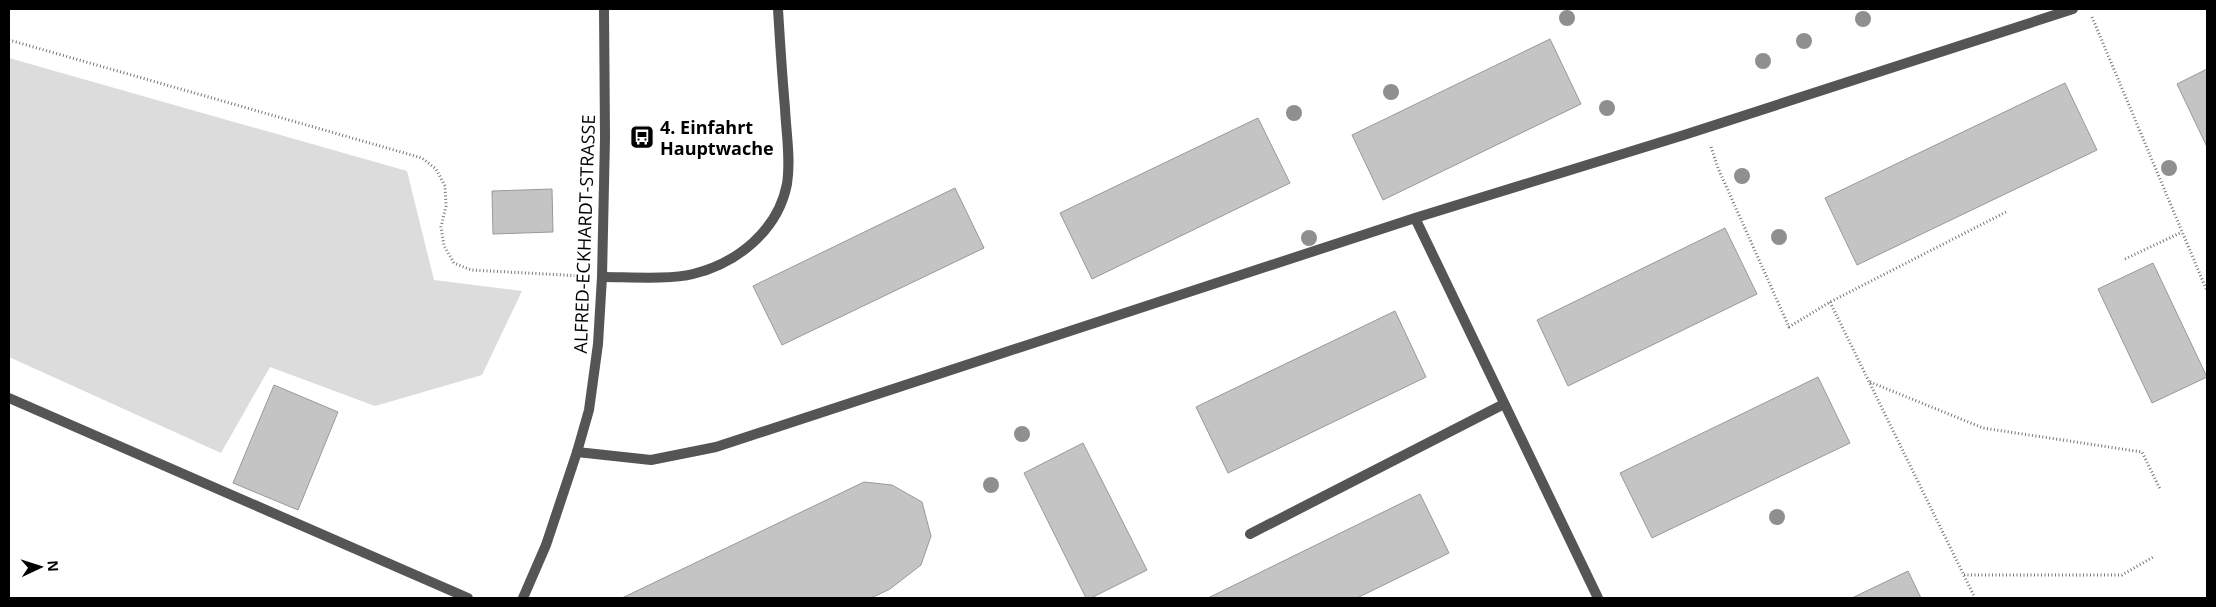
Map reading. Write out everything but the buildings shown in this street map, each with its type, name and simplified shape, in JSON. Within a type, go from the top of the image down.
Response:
[{"type":"street","name":"ALFRED-ECKHARDT-STRASSE","points":[[523,598],[546,545],[589,410],[598,344],[602,278],[605,138],[604,9]]},
{"type":"street","points":[[602,278],[692,274],[720,265],[744,252],[763,232],[779,210],[787,183],[788,154],[778,9]]},
{"type":"street","points":[[577,452],[651,460],[716,447],[1415,218],[1705,128],[2073,9]]},
{"type":"street","points":[[1415,218],[1598,598]]},
{"type":"street","points":[[9,398],[468,598]]},
{"type":"street","points":[[1250,534],[1504,404]]},
{"type":"path","points":[[2088,9],[2207,291]]},
{"type":"path","points":[[9,40],[422,158],[436,169],[445,186],[446,206],[442,227],[444,246],[454,262],[471,270],[602,278]]},
{"type":"path","points":[[1705,128],[1718,168],[1789,328],[1830,302],[2006,212]]},
{"type":"path","points":[[2125,259],[2182,232]]},
{"type":"path","points":[[1830,302],[1975,598]]},
{"type":"path","points":[[1869,381],[1983,428],[2142,452],[2160,489]]},
{"type":"path","points":[[1964,575],[2122,575],[2155,556]]},
{"type":"shaded area","points":[[9,58],[407,171],[434,280],[522,291],[482,375],[375,406],[270,367],[221,453],[9,357]]},
{"type":"place","name":"4. Einfahrt Hauptwache","points":[[642,137]]}]
